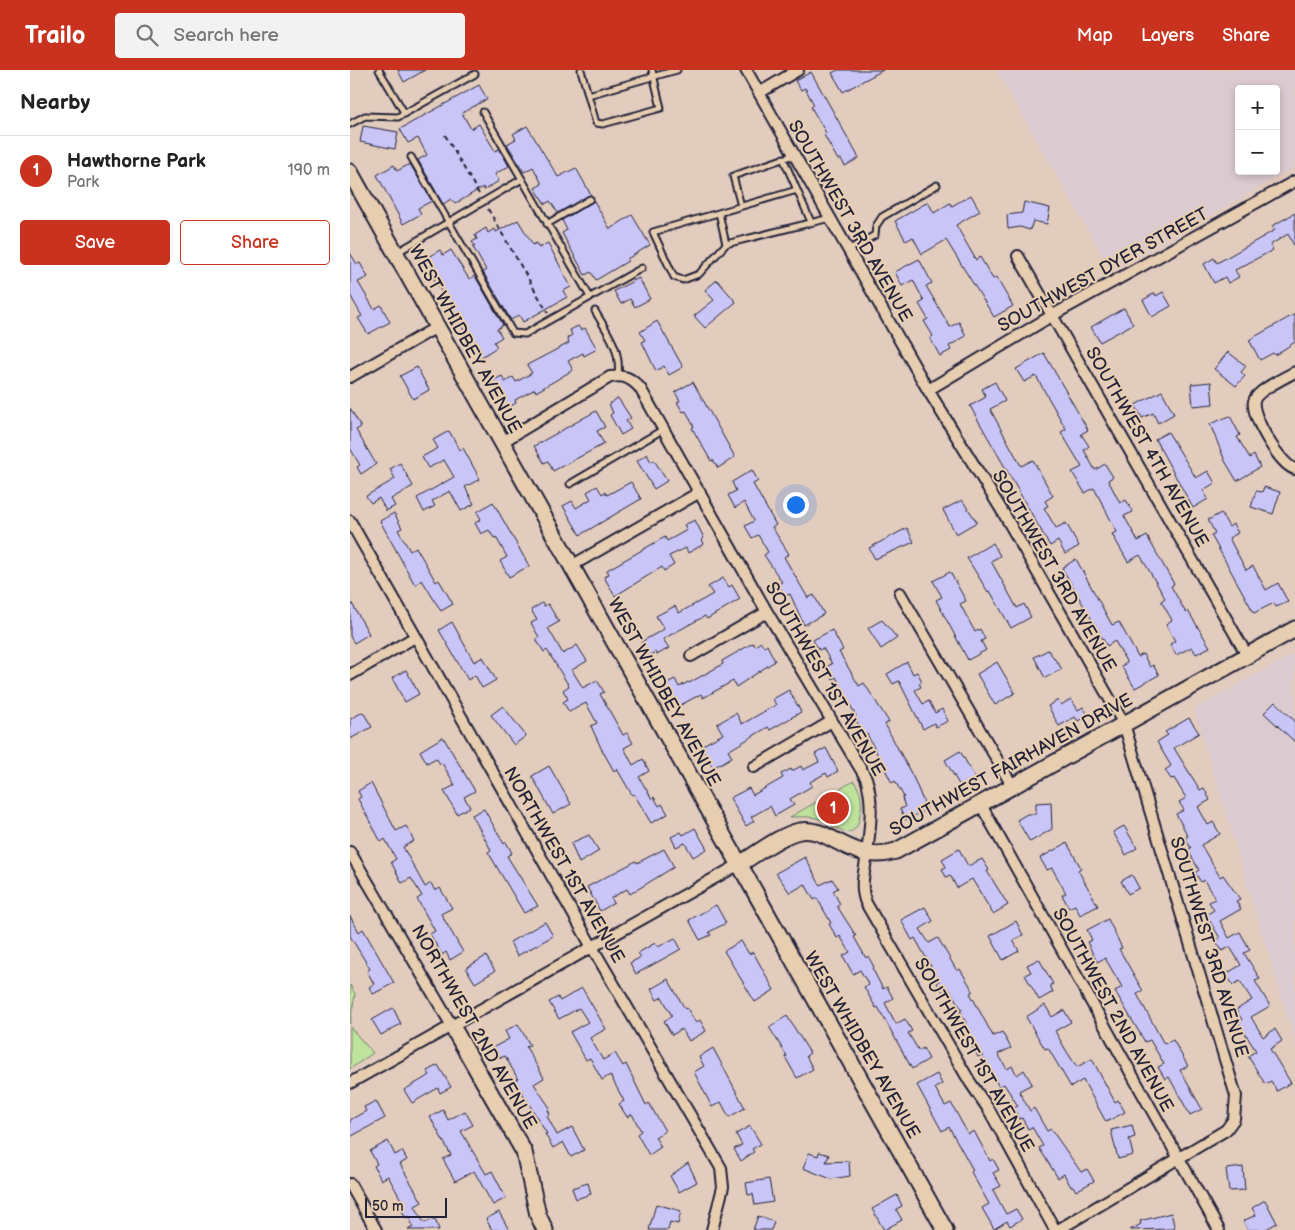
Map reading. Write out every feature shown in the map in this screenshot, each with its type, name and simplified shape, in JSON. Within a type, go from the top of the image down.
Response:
[{"type":"street","name":"SOUTHWEST 3RD AVENUE","points":[[746,70],[928,390],[1004,514],[1124,724],[1236,1096],[1234,1119],[1226,1130],[1056,1230]]},
{"type":"street","points":[[759,93],[798,70]]},
{"type":"street","name":"WEST WHIDBEY AVENUE","points":[[350,172],[573,565],[738,864],[945,1230]]},
{"type":"street","name":"SOUTHWEST DYER STREET","points":[[928,390],[1053,315],[1295,181]]},
{"type":"street","name":"SOUTHWEST 4TH AVENUE","points":[[1018,256],[1247,655]]},
{"type":"street","points":[[350,377],[437,327]]},
{"type":"street","points":[[1295,372],[1258,394],[1254,402],[1256,418],[1280,459],[1295,469]]},
{"type":"street","name":"SOUTHWEST 1ST AVENUE","points":[[618,376],[624,375],[632,379],[640,388],[767,612],[866,778],[871,794],[867,854],[861,879],[862,892],[866,903],[970,1082],[989,1110],[1056,1230]]},
{"type":"street","points":[[502,442],[610,377],[618,376]]},
{"type":"street","points":[[573,565],[700,492]]},
{"type":"street","name":"NORTHWEST 1ST AVENUE","points":[[350,521],[592,947],[721,1168],[724,1187],[712,1230]]},
{"type":"street","points":[[900,593],[1013,787]]},
{"type":"street","points":[[691,656],[767,612]]},
{"type":"street","name":"SOUTHWEST FAIRHAVEN DRIVE","points":[[738,864],[790,834],[806,830],[818,833],[850,850],[867,854],[884,855],[896,851],[982,805],[1295,629]]},
{"type":"street","points":[[350,675],[415,637]]},
{"type":"street","points":[[754,767],[832,721]]},
{"type":"street","name":"SOUTHWEST 2ND AVENUE","points":[[982,805],[1219,1230]]},
{"type":"street","name":"NORTHWEST 2ND AVENUE","points":[[350,852],[524,1152],[538,1215],[545,1230]]},
{"type":"street","points":[[350,1084],[738,864]]},
{"type":"street","points":[[350,1184],[376,1230]]},
{"type":"lane","points":[[379,70],[405,114]]},
{"type":"lane","points":[[580,70],[596,123],[603,124],[661,108],[652,70]]},
{"type":"lane","points":[[588,95],[677,70]]},
{"type":"lane","points":[[350,124],[366,116],[398,117],[475,74]]},
{"type":"lane","points":[[483,112],[590,297]]},
{"type":"lane","points":[[741,206],[733,176],[794,154]]},
{"type":"lane","points":[[411,157],[513,333],[525,334],[642,268]]},
{"type":"lane","points":[[783,158],[811,222]]},
{"type":"lane","points":[[396,253],[522,179]]},
{"type":"lane","points":[[848,250],[875,235],[876,226],[882,217],[937,185]]},
{"type":"lane","points":[[797,190],[653,232],[674,277],[683,280],[700,274],[726,244],[830,218]]},
{"type":"lane","points":[[548,224],[590,199]]},
{"type":"lane","points":[[719,213],[726,244]]},
{"type":"lane","points":[[595,311],[617,349],[618,376]]},
{"type":"lane","points":[[570,484],[664,429]]},
{"type":"path","points":[[445,135],[552,319]]},
{"type":"shaded area","points":[[996,70],[1295,70],[1295,167],[1112,272]]},
{"type":"shaded area","points":[[1295,653],[1295,1042],[1194,709]]},
{"type":"green space","points":[[854,781],[860,793],[861,805],[854,830],[844,831],[817,818],[790,817]]},
{"type":"green space","points":[[350,985],[355,994],[350,1024]]},
{"type":"green space","points":[[350,1027],[373,1053],[350,1069]]},
{"type":"building","points":[[398,70],[425,70],[404,82]]},
{"type":"building","points":[[838,70],[883,70],[843,92],[832,73]]},
{"type":"building","points":[[811,72],[859,158],[845,166],[841,159],[838,160],[824,135],[826,133],[811,107],[814,105],[805,88],[801,90],[795,81]]},
{"type":"building","points":[[479,85],[487,99],[462,113],[471,129],[479,124],[495,151],[499,149],[509,166],[495,174],[499,181],[484,190],[483,187],[455,204],[451,199],[443,204],[418,160],[427,155],[418,138],[408,143],[400,129]]},
{"type":"building","points":[[363,126],[398,132],[395,149],[360,142]]},
{"type":"building","points":[[527,126],[558,177],[576,168],[591,195],[558,213],[550,201],[545,204],[535,188],[542,184],[533,167],[524,172],[507,144],[516,139],[513,134]]},
{"type":"building","points":[[410,164],[432,201],[418,208],[421,214],[403,224],[377,175],[394,165],[397,171]]},
{"type":"building","points":[[971,195],[980,211],[956,225],[976,260],[980,257],[993,279],[996,277],[1013,306],[994,317],[946,240],[922,254],[913,237],[906,241],[895,221],[928,202],[934,213],[950,203],[952,206]]},
{"type":"building","points":[[594,201],[610,229],[632,215],[650,245],[596,280],[591,272],[585,275],[562,233],[567,230],[562,220]]},
{"type":"building","points":[[1024,202],[1050,208],[1047,224],[1033,221],[1030,230],[1020,227],[1008,229],[1007,215],[1022,213]]},
{"type":"building","points":[[1295,213],[1295,247],[1288,234],[1270,245],[1273,250],[1235,270],[1239,277],[1228,283],[1225,277],[1214,283],[1204,264],[1214,258],[1217,263],[1275,230],[1272,226]]},
{"type":"building","points":[[518,220],[533,245],[536,243],[539,248],[548,243],[571,287],[563,291],[567,297],[523,322],[519,315],[511,320],[483,272],[486,270],[472,242],[477,239],[475,235],[486,228],[488,233],[494,229],[496,232]]},
{"type":"building","points":[[440,250],[443,255],[451,250],[469,279],[475,276],[503,325],[497,329],[502,337],[494,342],[497,347],[480,358],[423,260]]},
{"type":"building","points":[[350,253],[357,264],[360,263],[368,277],[358,282],[374,309],[381,305],[390,322],[368,334],[358,318],[362,316],[350,295]]},
{"type":"building","points":[[919,259],[932,283],[926,286],[950,327],[959,322],[966,336],[949,346],[951,350],[940,356],[930,338],[933,336],[924,321],[928,319],[919,304],[924,301],[913,280],[902,286],[895,272]]},
{"type":"building","points":[[639,278],[650,299],[635,307],[630,299],[621,304],[614,291]]},
{"type":"building","points":[[717,280],[736,302],[705,328],[694,316],[714,300],[705,290]]},
{"type":"building","points":[[1163,292],[1171,306],[1152,317],[1143,300],[1155,293],[1156,296]]},
{"type":"building","points":[[1124,308],[1133,324],[1100,342],[1091,327]]},
{"type":"building","points":[[1295,314],[1295,342],[1275,355],[1273,353],[1260,360],[1249,340]]},
{"type":"building","points":[[657,321],[683,367],[669,375],[664,366],[656,371],[642,342],[645,340],[640,332]]},
{"type":"building","points":[[578,326],[581,330],[585,328],[597,349],[584,356],[583,353],[568,361],[573,370],[536,392],[535,389],[515,400],[516,403],[507,408],[492,381],[502,376],[505,382],[513,377],[516,382],[532,373],[527,365],[569,343],[567,338],[572,335],[570,330]]},
{"type":"building","points":[[1228,352],[1246,366],[1241,372],[1245,376],[1236,386],[1214,369]]},
{"type":"building","points":[[1044,353],[1088,430],[1081,434],[1089,446],[1084,450],[1095,470],[1105,464],[1113,477],[1108,480],[1120,503],[1126,500],[1133,512],[1124,516],[1138,541],[1147,536],[1174,584],[1171,586],[1186,613],[1188,611],[1210,647],[1196,654],[1192,647],[1176,655],[1170,644],[1175,641],[1166,624],[1172,620],[1161,601],[1165,598],[1140,555],[1128,562],[1112,534],[1117,532],[1094,488],[1085,493],[1072,472],[1082,467],[1061,432],[1066,429],[1036,376],[1024,382],[1016,369]]},
{"type":"building","points":[[417,367],[429,390],[413,399],[400,376]]},
{"type":"building","points":[[693,382],[735,457],[718,468],[713,460],[711,461],[692,428],[694,427],[686,411],[683,412],[677,402],[680,401],[675,392]]},
{"type":"building","points":[[995,382],[1005,401],[990,409],[1021,466],[1033,460],[1053,496],[1045,501],[1048,506],[1044,508],[1056,528],[1066,523],[1079,546],[1065,554],[1058,541],[1050,546],[970,406],[986,397],[982,389]]},
{"type":"building","points":[[1211,382],[1213,404],[1193,406],[1191,384]]},
{"type":"building","points":[[1162,391],[1174,414],[1158,423],[1153,413],[1142,418],[1135,405]]},
{"type":"building","points":[[618,398],[631,418],[626,421],[631,429],[621,435],[610,415],[613,413],[609,404]]},
{"type":"building","points":[[350,408],[361,427],[356,430],[376,464],[361,474],[357,467],[360,465],[350,448]]},
{"type":"building","points":[[596,411],[605,427],[597,431],[604,444],[553,471],[548,461],[544,463],[534,446]]},
{"type":"building","points":[[1230,416],[1240,435],[1237,437],[1250,458],[1254,455],[1260,467],[1237,481],[1225,461],[1210,424]]},
{"type":"building","points":[[449,431],[460,450],[463,448],[480,479],[465,487],[474,504],[461,511],[450,491],[432,501],[435,506],[424,512],[417,498],[454,477],[444,460],[428,468],[422,457],[438,448],[433,440]]},
{"type":"building","points":[[1168,432],[1196,478],[1208,471],[1215,483],[1203,490],[1208,499],[1193,508],[1155,439]]},
{"type":"building","points":[[647,454],[651,462],[654,460],[667,481],[654,489],[637,461]]},
{"type":"building","points":[[400,463],[413,486],[391,499],[395,506],[386,511],[379,498],[371,503],[366,496],[395,479],[390,469]]},
{"type":"building","points":[[752,470],[758,481],[753,484],[776,525],[772,527],[789,554],[784,557],[808,598],[814,595],[824,614],[804,625],[790,594],[785,596],[778,584],[782,582],[764,555],[768,552],[758,535],[752,538],[745,526],[754,521],[744,502],[735,508],[728,495],[736,491],[732,482]]},
{"type":"building","points":[[631,482],[641,499],[580,535],[563,506],[572,501],[576,508],[591,499],[587,492],[597,486],[602,494],[605,492],[607,495]]},
{"type":"building","points":[[1264,487],[1280,492],[1273,514],[1251,507],[1256,491],[1262,492]]},
{"type":"building","points":[[962,500],[977,522],[956,534],[943,510]]},
{"type":"building","points":[[493,502],[529,566],[509,577],[500,561],[507,557],[496,537],[494,538],[489,530],[481,534],[475,523],[481,519],[477,512]]},
{"type":"building","points":[[394,513],[402,528],[398,530],[410,551],[416,547],[436,582],[439,580],[453,604],[441,611],[422,580],[415,585],[380,521]]},
{"type":"building","points":[[1221,513],[1229,527],[1233,524],[1238,533],[1229,538],[1246,570],[1253,566],[1266,590],[1278,583],[1288,602],[1276,607],[1274,603],[1254,613],[1211,535],[1215,533],[1208,520]]},
{"type":"building","points":[[695,520],[704,538],[702,539],[704,544],[688,553],[686,548],[669,556],[674,565],[664,571],[662,567],[615,596],[604,577],[609,574],[607,570],[665,537],[667,541],[687,530],[684,525]]},
{"type":"building","points":[[907,528],[914,542],[875,559],[869,548]]},
{"type":"building","points":[[993,543],[1000,556],[991,561],[1017,608],[1024,604],[1031,617],[1011,628],[990,591],[988,592],[967,558]]},
{"type":"building","points":[[1076,559],[1112,625],[1119,622],[1138,657],[1143,654],[1150,667],[1153,665],[1159,675],[1135,688],[1121,666],[1127,663],[1115,641],[1107,646],[1062,568]]},
{"type":"building","points":[[950,572],[966,601],[960,604],[975,632],[980,629],[985,639],[981,641],[986,650],[968,660],[936,600],[942,597],[933,581]]},
{"type":"building","points":[[723,578],[729,587],[732,585],[740,599],[707,619],[705,616],[663,639],[669,648],[657,655],[655,652],[648,656],[641,642],[664,629],[656,616],[675,606],[679,613],[713,594],[708,587]]},
{"type":"building","points":[[350,600],[369,634],[354,643],[350,636]]},
{"type":"building","points":[[542,603],[544,606],[548,604],[559,622],[548,628],[563,654],[577,645],[587,661],[572,670],[583,688],[597,680],[604,692],[600,694],[623,735],[627,733],[633,743],[624,748],[633,765],[643,759],[649,771],[639,777],[652,799],[654,797],[659,806],[662,804],[668,814],[651,823],[617,769],[614,771],[601,748],[591,726],[597,723],[586,703],[569,712],[563,702],[568,699],[563,690],[569,686],[547,650],[544,652],[536,639],[539,637],[531,623],[537,620],[531,610]]},
{"type":"building","points":[[882,620],[897,638],[881,649],[868,628]]},
{"type":"building","points":[[452,622],[474,662],[483,657],[496,680],[482,688],[475,675],[468,680],[439,630]]},
{"type":"building","points":[[832,630],[843,650],[839,652],[859,686],[864,683],[889,722],[885,724],[914,779],[927,810],[905,820],[900,809],[905,807],[902,798],[904,797],[895,781],[892,783],[867,734],[865,736],[854,717],[856,716],[836,677],[833,679],[826,667],[832,664],[823,648],[819,650],[813,640]]},
{"type":"building","points":[[761,642],[764,647],[767,645],[775,661],[736,687],[733,681],[703,698],[701,694],[677,707],[665,684],[675,679],[679,687],[689,683],[723,664],[722,661],[753,643],[755,646]]},
{"type":"building","points":[[1048,650],[1062,669],[1045,678],[1034,657]]},
{"type":"building","points":[[907,662],[913,674],[917,672],[922,681],[919,683],[921,687],[915,690],[923,704],[929,701],[935,713],[942,709],[948,721],[936,727],[934,723],[923,729],[899,681],[893,684],[887,674]]},
{"type":"building","points":[[997,662],[1015,693],[995,705],[977,674]]},
{"type":"building","points":[[406,670],[419,694],[405,702],[392,678]]},
{"type":"building","points":[[789,690],[801,712],[770,730],[768,727],[728,751],[732,757],[713,768],[701,746],[723,734],[717,724],[736,713],[742,724],[776,705],[773,699]]},
{"type":"building","points":[[1071,699],[1078,710],[1083,707],[1088,715],[1078,721],[1075,717],[1059,726],[1048,706],[1058,700],[1061,705]]},
{"type":"building","points":[[1275,702],[1295,721],[1295,742],[1264,713]]},
{"type":"building","points":[[503,706],[526,736],[514,745],[491,715]]},
{"type":"building","points":[[363,712],[372,727],[350,739],[350,719]]},
{"type":"building","points":[[1189,718],[1199,733],[1174,748],[1200,790],[1204,788],[1210,800],[1198,807],[1208,825],[1213,822],[1220,834],[1201,845],[1220,877],[1223,875],[1240,899],[1236,901],[1241,909],[1220,921],[1229,938],[1240,932],[1250,950],[1244,953],[1260,979],[1255,981],[1270,1006],[1251,1017],[1263,1037],[1275,1029],[1282,1041],[1270,1049],[1291,1083],[1277,1091],[1271,1081],[1265,1084],[1248,1056],[1256,1051],[1238,1022],[1242,1020],[1236,1010],[1252,1000],[1240,981],[1233,985],[1226,974],[1241,965],[1230,947],[1222,951],[1216,941],[1220,938],[1206,915],[1214,910],[1209,902],[1215,899],[1204,880],[1201,882],[1195,873],[1199,870],[1188,850],[1191,848],[1185,838],[1188,836],[1176,814],[1184,810],[1179,802],[1186,798],[1174,778],[1171,779],[1165,770],[1171,766],[1157,742],[1168,735],[1165,732]]},
{"type":"building","points":[[443,737],[475,791],[464,797],[470,807],[457,814],[444,791],[455,785],[442,763],[440,764],[436,758],[427,763],[420,751]]},
{"type":"building","points":[[826,748],[838,771],[828,777],[826,773],[810,782],[812,786],[790,799],[794,805],[775,816],[770,806],[751,817],[754,821],[746,826],[730,798],[749,788],[753,795],[783,778],[781,774],[791,769],[792,771],[801,766],[803,770],[819,762],[815,754]]},
{"type":"building","points":[[960,751],[976,779],[961,788],[945,760]]},
{"type":"building","points":[[549,766],[571,804],[553,814],[532,776]]},
{"type":"building","points":[[371,783],[396,831],[406,826],[414,841],[403,847],[425,887],[431,883],[435,891],[440,888],[452,908],[441,914],[463,952],[450,960],[446,952],[442,955],[430,934],[435,931],[417,899],[422,896],[411,878],[402,883],[391,862],[396,859],[385,839],[381,842],[358,799],[361,797],[358,791]]},
{"type":"building","points":[[1051,802],[1052,829],[1030,842],[1017,820],[1027,814],[1036,814],[1036,803]]},
{"type":"building","points":[[484,809],[504,844],[506,842],[512,853],[507,856],[538,906],[524,913],[488,852],[491,850],[472,815]]},
{"type":"building","points":[[1124,826],[1137,848],[1126,855],[1113,832]]},
{"type":"building","points":[[695,828],[707,849],[693,857],[685,843],[676,847],[671,837],[681,832],[683,835]]},
{"type":"building","points":[[589,835],[599,851],[579,863],[571,843]]},
{"type":"building","points":[[1067,843],[1081,868],[1078,870],[1098,906],[1080,915],[1075,905],[1069,908],[1062,895],[1066,893],[1052,868],[1047,870],[1040,858]]},
{"type":"building","points":[[664,849],[674,867],[630,894],[627,889],[611,898],[614,903],[600,911],[587,887],[636,861],[637,863]]},
{"type":"building","points":[[959,849],[968,866],[982,859],[989,870],[987,871],[1008,905],[993,914],[972,879],[957,888],[950,875],[946,877],[942,869],[946,867],[942,859]]},
{"type":"building","points":[[805,857],[820,885],[832,879],[838,888],[833,891],[840,904],[837,906],[856,936],[854,937],[866,958],[868,956],[883,989],[887,987],[893,998],[885,1003],[896,1024],[905,1019],[912,1031],[908,1033],[919,1051],[923,1048],[929,1059],[912,1069],[878,1007],[876,1008],[864,987],[869,985],[860,970],[853,974],[843,956],[850,952],[840,936],[837,938],[817,898],[814,900],[805,884],[790,893],[776,873]]},
{"type":"building","points":[[1132,875],[1139,888],[1128,894],[1121,881]]},
{"type":"building","points":[[716,905],[726,923],[709,932],[711,935],[700,940],[689,920]]},
{"type":"building","points":[[925,907],[933,921],[920,929],[929,943],[938,938],[957,971],[960,969],[973,991],[970,993],[993,1036],[1002,1032],[1011,1048],[998,1054],[1007,1069],[1012,1066],[1017,1075],[1024,1070],[1032,1084],[1019,1091],[1030,1111],[1034,1108],[1047,1131],[1051,1129],[1081,1172],[1087,1169],[1094,1181],[1076,1191],[1073,1186],[1071,1187],[1064,1174],[1058,1178],[1039,1148],[1043,1146],[1032,1127],[1028,1129],[1022,1118],[1019,1119],[1014,1108],[1018,1106],[1004,1084],[999,1087],[982,1055],[978,1057],[961,1026],[966,1023],[960,1011],[962,1010],[949,989],[943,992],[937,983],[939,981],[915,938],[912,940],[901,920]]},
{"type":"building","points":[[350,916],[359,932],[363,929],[394,983],[373,994],[369,987],[374,984],[367,971],[370,969],[350,936]]},
{"type":"building","points":[[1108,919],[1122,948],[1119,949],[1143,991],[1137,994],[1164,1044],[1173,1040],[1188,1066],[1180,1070],[1202,1109],[1190,1115],[1169,1077],[1165,1079],[1158,1067],[1164,1064],[1150,1040],[1145,1042],[1115,991],[1122,987],[1105,958],[1097,962],[1087,942],[1092,940],[1087,930]]},
{"type":"building","points":[[1016,921],[1023,935],[1013,940],[1019,951],[1003,960],[990,936]]},
{"type":"building","points":[[545,922],[553,936],[517,956],[510,942]]},
{"type":"building","points":[[675,938],[681,949],[636,974],[630,963],[641,957],[638,953],[655,943],[658,947]]},
{"type":"building","points":[[741,941],[749,954],[753,952],[774,990],[755,1002],[724,951]]},
{"type":"building","points":[[486,956],[495,971],[475,983],[466,968]]},
{"type":"building","points":[[1039,959],[1053,984],[1050,985],[1053,992],[1039,1000],[1025,975],[1031,972],[1027,965]]},
{"type":"building","points":[[668,979],[685,1009],[687,1008],[696,1023],[700,1020],[706,1031],[689,1041],[682,1029],[672,1035],[664,1021],[672,1016],[662,997],[657,1000],[651,989]]},
{"type":"building","points":[[582,988],[606,1029],[590,1038],[603,1060],[615,1053],[623,1066],[626,1064],[646,1105],[649,1103],[665,1131],[655,1137],[661,1147],[649,1155],[637,1134],[641,1131],[632,1114],[627,1117],[619,1104],[624,1101],[610,1075],[602,1080],[590,1058],[586,1060],[570,1032],[588,1022],[579,1008],[559,1019],[549,1002],[558,997],[560,1001]]},
{"type":"building","points":[[1045,1005],[1052,1017],[1064,1010],[1071,1022],[1055,1031],[1067,1052],[1077,1067],[1092,1059],[1115,1102],[1118,1100],[1125,1112],[1106,1122],[1083,1080],[1071,1087],[1048,1048],[1045,1049],[1026,1017]]},
{"type":"building","points":[[393,1008],[401,1024],[381,1035],[372,1020]]},
{"type":"building","points":[[787,1016],[810,1053],[806,1056],[813,1069],[797,1078],[785,1057],[787,1056],[769,1027]]},
{"type":"building","points":[[518,1024],[530,1045],[526,1047],[544,1078],[534,1084],[550,1108],[548,1110],[550,1114],[547,1116],[557,1135],[572,1127],[584,1150],[571,1157],[563,1142],[553,1148],[545,1134],[547,1134],[521,1091],[518,1093],[512,1083],[518,1079],[505,1056],[500,1058],[494,1047],[509,1039],[505,1031]]},
{"type":"building","points":[[713,1048],[745,1108],[729,1117],[721,1102],[712,1107],[694,1072],[704,1066],[699,1057]]},
{"type":"building","points":[[438,1065],[451,1087],[440,1093],[438,1088],[412,1103],[404,1090],[430,1075],[427,1071]]},
{"type":"building","points":[[937,1074],[942,1084],[935,1088],[945,1106],[951,1103],[968,1134],[974,1131],[990,1161],[993,1159],[999,1170],[993,1173],[1001,1186],[993,1190],[1006,1214],[1016,1209],[1022,1219],[1010,1226],[1007,1221],[994,1229],[982,1208],[989,1204],[971,1172],[973,1170],[949,1127],[942,1131],[917,1085]]},
{"type":"building","points":[[376,1101],[385,1118],[350,1137],[350,1120],[366,1111],[364,1107]]},
{"type":"building","points":[[443,1110],[448,1120],[465,1111],[473,1125],[461,1131],[486,1174],[492,1171],[506,1198],[493,1205],[474,1171],[455,1181],[443,1159],[451,1155],[430,1117]]},
{"type":"building","points":[[1132,1125],[1135,1137],[1129,1139],[1133,1155],[1118,1159],[1111,1130]]},
{"type":"building","points":[[750,1126],[761,1144],[752,1149],[754,1152],[741,1161],[734,1149],[742,1145],[736,1134]]},
{"type":"building","points":[[388,1141],[395,1155],[402,1151],[407,1160],[400,1164],[422,1202],[415,1206],[424,1223],[435,1219],[439,1230],[408,1230],[413,1227],[409,1216],[406,1218],[400,1207],[404,1205],[388,1176],[381,1180],[374,1166],[377,1164],[370,1151]]},
{"type":"building","points":[[819,1152],[829,1155],[826,1162],[849,1161],[850,1176],[831,1179],[803,1168],[809,1153],[818,1156]]},
{"type":"building","points":[[688,1163],[697,1182],[679,1192],[670,1176]]},
{"type":"building","points":[[1243,1167],[1245,1190],[1229,1191],[1226,1169]]},
{"type":"building","points":[[769,1179],[773,1202],[755,1205],[753,1194],[748,1195],[746,1183]]},
{"type":"building","points":[[588,1183],[591,1194],[576,1199],[572,1188]]},
{"type":"building","points":[[897,1195],[902,1206],[896,1209],[902,1220],[884,1230],[872,1209]]},
{"type":"building","points":[[1265,1200],[1277,1223],[1264,1230],[1248,1230],[1243,1221],[1256,1215],[1252,1208]]},
{"type":"building","points":[[656,1204],[681,1211],[678,1224],[670,1222],[668,1230],[649,1230]]},
{"type":"building","points":[[499,1212],[509,1230],[492,1230],[486,1219]]},
{"type":"building","points":[[1171,1213],[1175,1229],[1130,1230],[1141,1224],[1140,1221]]},
{"type":"building","points":[[758,1216],[774,1222],[771,1230],[753,1230]]},
{"type":"place","name":"Hawthorne Park","points":[[833,808]]}]
